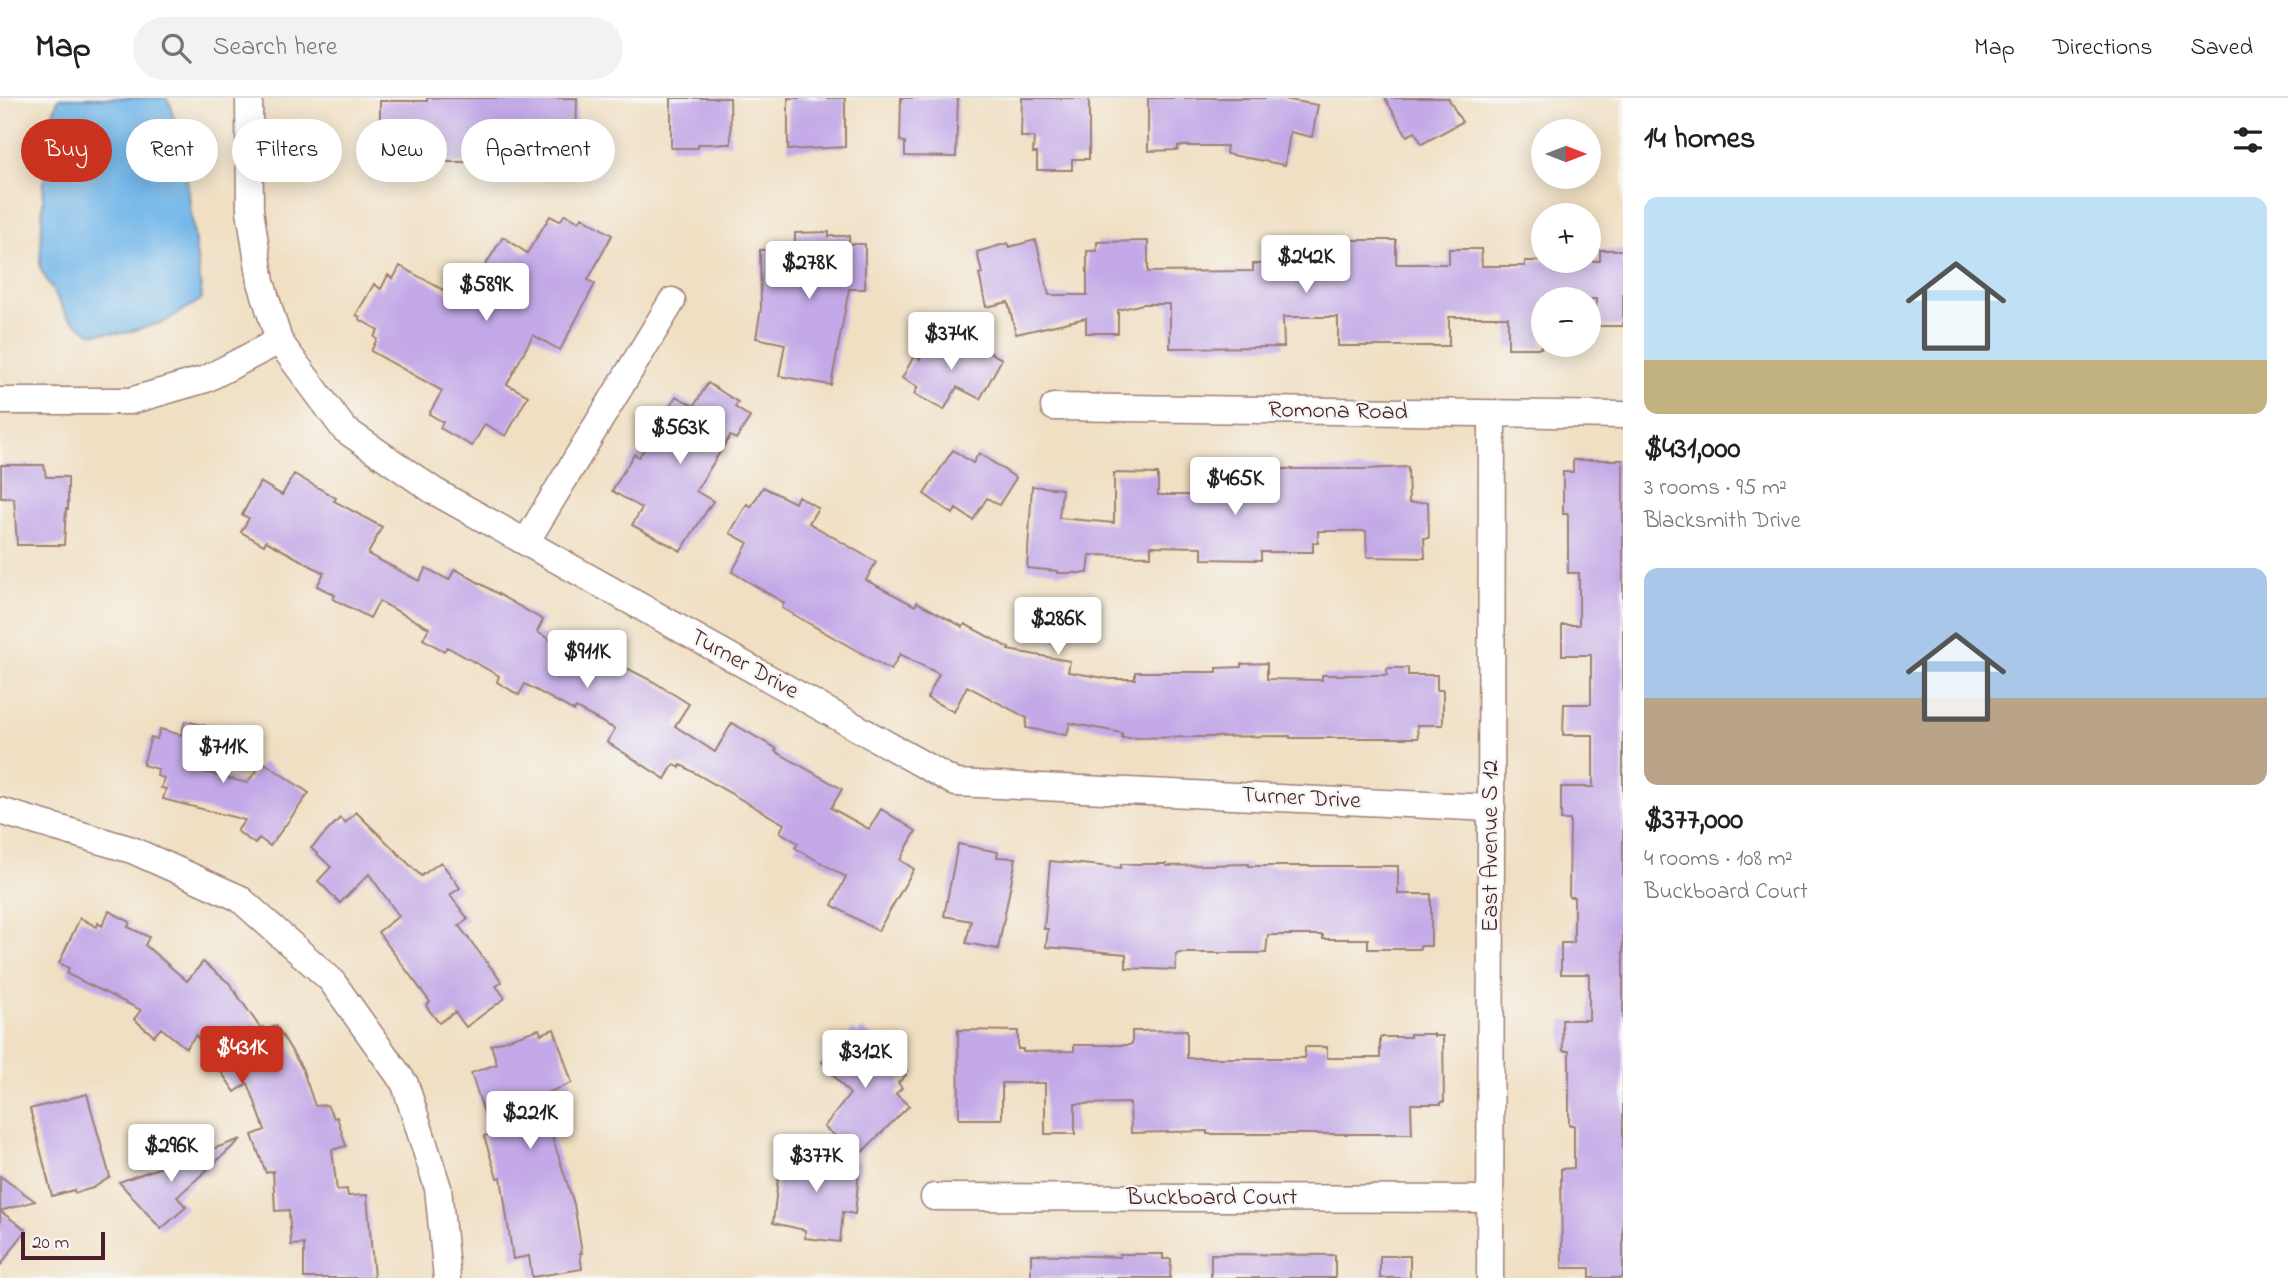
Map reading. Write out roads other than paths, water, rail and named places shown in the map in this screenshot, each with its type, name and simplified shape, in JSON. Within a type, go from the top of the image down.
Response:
[{"type":"street","name":"Turner Drive","points":[[249,98],[250,210],[261,282],[279,341],[344,429],[434,491],[956,783],[1492,808]]},
{"type":"street","points":[[526,542],[672,301]]},
{"type":"street","points":[[0,401],[130,401],[206,379],[279,341]]},
{"type":"street","name":"Romona Road","points":[[1054,408],[1623,415]]},
{"type":"street","name":"East Avenue S 12","points":[[1490,1278],[1492,414]]},
{"type":"street","points":[[0,811],[132,850],[239,898],[331,980],[404,1084],[438,1188],[447,1278]]},
{"type":"street","name":"Buckboard Court","points":[[934,1197],[1489,1199]]},
{"type":"water","points":[[59,98],[166,98],[174,119],[126,119],[126,182],[187,182],[202,299],[164,322],[125,333],[91,333],[68,317],[40,268],[44,182],[112,182],[112,119],[51,119]]}]
